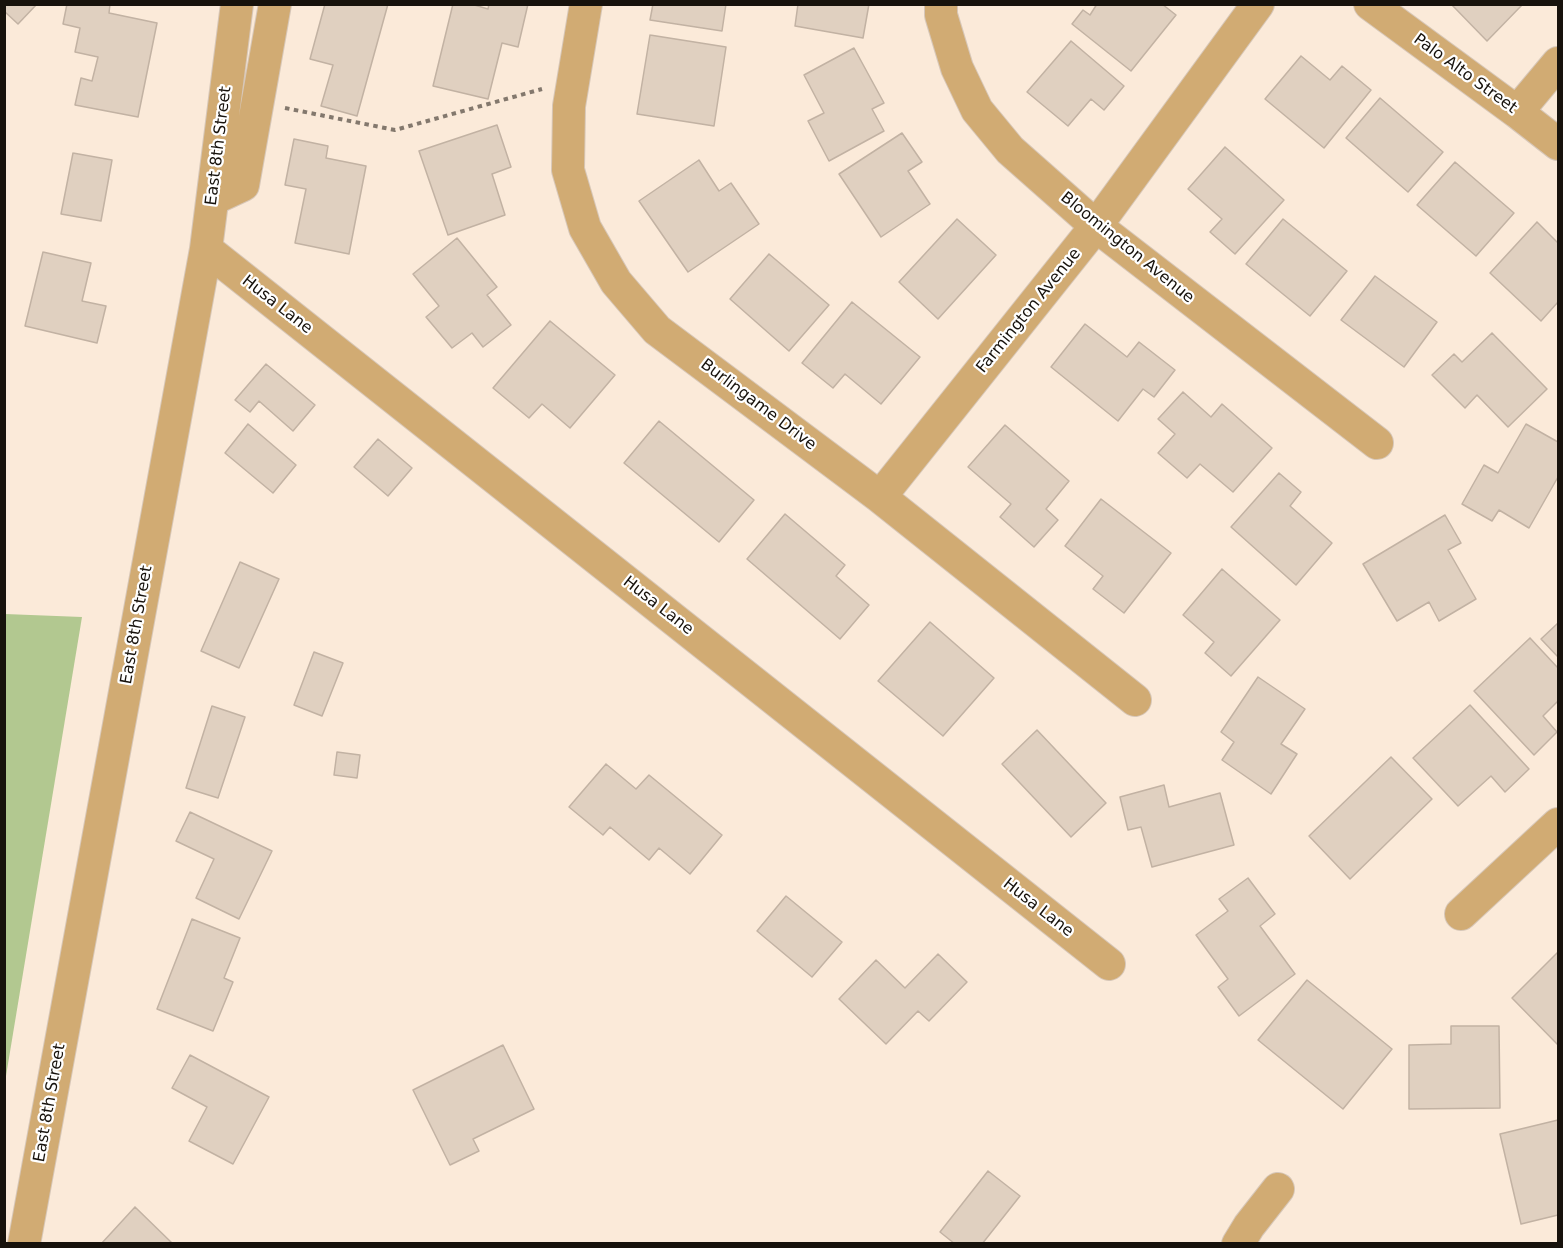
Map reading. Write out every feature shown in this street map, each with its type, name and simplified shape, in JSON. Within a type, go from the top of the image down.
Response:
[{"type":"street","name":"East 8th Street","points":[[24,1244],[206,249],[237,4]]},
{"type":"street","points":[[213,199],[243,185],[275,4]]},
{"type":"street","name":"Burlingame Drive","points":[[586,4],[569,106],[568,170],[585,228],[616,282],[657,330],[880,497],[1135,700]]},
{"type":"street","name":"Bloomington Avenue","points":[[940,4],[941,15],[957,68],[977,110],[1010,150],[1096,226],[1377,443]]},
{"type":"street","name":"Farmington Avenue","points":[[880,497],[1096,226],[1258,4]]},
{"type":"street","name":"Palo Alto Street","points":[[1370,4],[1518,111],[1558,144]]},
{"type":"street","points":[[1518,111],[1558,63]]},
{"type":"street","name":"Husa Lane","points":[[206,249],[1109,964]]},
{"type":"street","points":[[1461,915],[1558,824]]},
{"type":"street","points":[[1238,1244],[1278,1189]]},
{"type":"path","points":[[258,103],[395,130],[573,80]]},
{"type":"green space","points":[[4,614],[82,617],[5,1082]]},
{"type":"building","points":[[4,4],[37,4],[18,24],[4,11]]},
{"type":"building","points":[[67,4],[110,4],[109,13],[157,23],[138,117],[75,105],[81,78],[92,81],[98,57],[75,52],[80,28],[63,24]]},
{"type":"building","points":[[325,4],[388,4],[357,116],[321,106],[333,65],[310,59]]},
{"type":"building","points":[[453,4],[471,4],[488,9],[489,4],[528,4],[518,47],[502,43],[488,99],[433,86]]},
{"type":"building","points":[[653,4],[726,4],[722,31],[650,20]]},
{"type":"building","points":[[798,4],[869,4],[863,38],[795,26]]},
{"type":"building","points":[[1097,4],[1162,4],[1176,15],[1131,71],[1072,24],[1083,10],[1090,15]]},
{"type":"building","points":[[1451,4],[1523,4],[1487,41]]},
{"type":"building","points":[[650,35],[726,47],[714,126],[637,114]]},
{"type":"building","points":[[1071,41],[1124,86],[1104,110],[1091,99],[1068,126],[1027,92]]},
{"type":"building","points":[[854,48],[884,103],[872,109],[884,131],[829,161],[808,121],[824,113],[804,75]]},
{"type":"building","points":[[1301,56],[1330,80],[1342,66],[1371,90],[1324,148],[1265,99]]},
{"type":"building","points":[[1380,98],[1443,152],[1408,192],[1346,138]]},
{"type":"building","points":[[497,125],[511,167],[492,174],[505,215],[448,235],[419,151]]},
{"type":"building","points":[[902,133],[922,162],[908,171],[930,204],[881,237],[839,174]]},
{"type":"building","points":[[294,139],[328,146],[326,158],[366,166],[349,254],[295,243],[306,189],[285,185]]},
{"type":"building","points":[[1225,147],[1284,200],[1235,254],[1210,232],[1222,219],[1188,189]]},
{"type":"building","points":[[73,153],[112,160],[101,221],[61,214]]},
{"type":"building","points":[[699,160],[719,191],[731,183],[759,224],[688,272],[639,201]]},
{"type":"building","points":[[1455,162],[1514,213],[1476,256],[1417,205]]},
{"type":"building","points":[[957,219],[996,255],[938,319],[899,282]]},
{"type":"building","points":[[1283,219],[1347,271],[1310,316],[1246,264]]},
{"type":"building","points":[[1537,222],[1558,243],[1558,302],[1541,321],[1490,273]]},
{"type":"building","points":[[457,238],[497,287],[487,295],[511,325],[483,347],[472,333],[452,348],[426,317],[439,306],[413,274]]},
{"type":"building","points":[[43,252],[91,263],[82,301],[106,306],[97,343],[25,326]]},
{"type":"building","points":[[769,254],[829,305],[789,351],[730,299]]},
{"type":"building","points":[[1375,276],[1437,322],[1404,367],[1341,320]]},
{"type":"building","points":[[852,302],[920,357],[881,404],[845,374],[833,388],[802,363]]},
{"type":"building","points":[[550,321],[615,375],[570,428],[542,404],[529,418],[493,388]]},
{"type":"building","points":[[1085,324],[1127,357],[1139,342],[1175,370],[1154,397],[1143,389],[1118,421],[1051,367]]},
{"type":"building","points":[[1492,333],[1547,389],[1508,427],[1477,395],[1465,408],[1432,375],[1454,354],[1462,362]]},
{"type":"building","points":[[266,364],[315,405],[293,431],[259,401],[250,412],[235,400]]},
{"type":"building","points":[[1183,392],[1211,417],[1222,404],[1272,448],[1233,492],[1200,464],[1187,478],[1158,453],[1175,434],[1158,419]]},
{"type":"building","points":[[659,421],[754,500],[719,542],[624,463]]},
{"type":"building","points":[[248,424],[296,465],[273,493],[225,453]]},
{"type":"building","points":[[1526,424],[1558,442],[1558,477],[1529,528],[1499,510],[1492,521],[1462,504],[1484,465],[1498,473]]},
{"type":"building","points":[[1005,425],[1069,481],[1046,509],[1058,520],[1034,547],[1000,517],[1011,504],[968,467]]},
{"type":"building","points":[[378,439],[412,468],[388,496],[354,467]]},
{"type":"building","points":[[1279,473],[1301,492],[1290,506],[1332,543],[1296,585],[1231,527]]},
{"type":"building","points":[[1101,499],[1171,553],[1124,613],[1093,589],[1103,576],[1065,546]]},
{"type":"building","points":[[785,514],[845,565],[836,576],[869,605],[840,639],[747,559]]},
{"type":"building","points":[[1445,515],[1461,543],[1448,550],[1476,599],[1439,621],[1429,602],[1397,621],[1363,564]]},
{"type":"building","points":[[240,562],[279,579],[239,668],[201,651]]},
{"type":"building","points":[[1222,569],[1280,620],[1231,676],[1205,653],[1214,642],[1183,615]]},
{"type":"building","points":[[930,622],[994,678],[943,736],[878,681]]},
{"type":"building","points":[[1558,623],[1558,657],[1541,639]]},
{"type":"building","points":[[1530,638],[1558,668],[1558,701],[1543,716],[1557,732],[1534,755],[1474,691]]},
{"type":"building","points":[[314,652],[343,663],[322,716],[294,705]]},
{"type":"building","points":[[1258,677],[1305,709],[1281,744],[1297,754],[1271,794],[1222,760],[1234,742],[1221,732]]},
{"type":"building","points":[[1470,705],[1529,769],[1505,792],[1491,776],[1458,806],[1413,758]]},
{"type":"building","points":[[212,706],[245,717],[218,798],[186,788]]},
{"type":"building","points":[[1037,730],[1106,803],[1071,837],[1002,764]]},
{"type":"building","points":[[337,752],[360,755],[357,778],[334,775]]},
{"type":"building","points":[[1391,757],[1432,799],[1350,879],[1309,836]]},
{"type":"building","points":[[606,764],[636,789],[649,775],[722,835],[690,874],[659,848],[649,860],[610,827],[603,835],[569,807]]},
{"type":"building","points":[[1164,785],[1169,807],[1220,793],[1234,845],[1152,867],[1141,827],[1128,830],[1120,797]]},
{"type":"building","points":[[190,812],[272,851],[239,919],[196,898],[214,859],[176,841]]},
{"type":"building","points":[[1248,878],[1275,914],[1260,926],[1295,974],[1239,1016],[1218,987],[1228,979],[1196,935],[1228,911],[1219,899]]},
{"type":"building","points":[[786,896],[842,942],[812,977],[757,931]]},
{"type":"building","points":[[192,919],[240,938],[224,978],[233,982],[213,1031],[157,1009]]},
{"type":"building","points":[[1558,952],[1558,1045],[1512,998]]},
{"type":"building","points":[[938,954],[967,982],[929,1021],[918,1011],[886,1044],[839,999],[876,960],[905,988]]},
{"type":"building","points":[[1307,980],[1392,1049],[1343,1109],[1258,1040]]},
{"type":"building","points":[[1451,1026],[1499,1026],[1500,1108],[1409,1109],[1409,1045],[1451,1044]]},
{"type":"building","points":[[503,1045],[534,1109],[473,1139],[479,1151],[450,1165],[413,1090]]},
{"type":"building","points":[[190,1055],[269,1097],[233,1164],[189,1141],[207,1107],[172,1088]]},
{"type":"building","points":[[1558,1120],[1558,1215],[1521,1224],[1500,1134]]},
{"type":"building","points":[[988,1171],[1020,1196],[982,1244],[955,1244],[940,1232]]},
{"type":"building","points":[[135,1207],[173,1244],[101,1244]]}]
